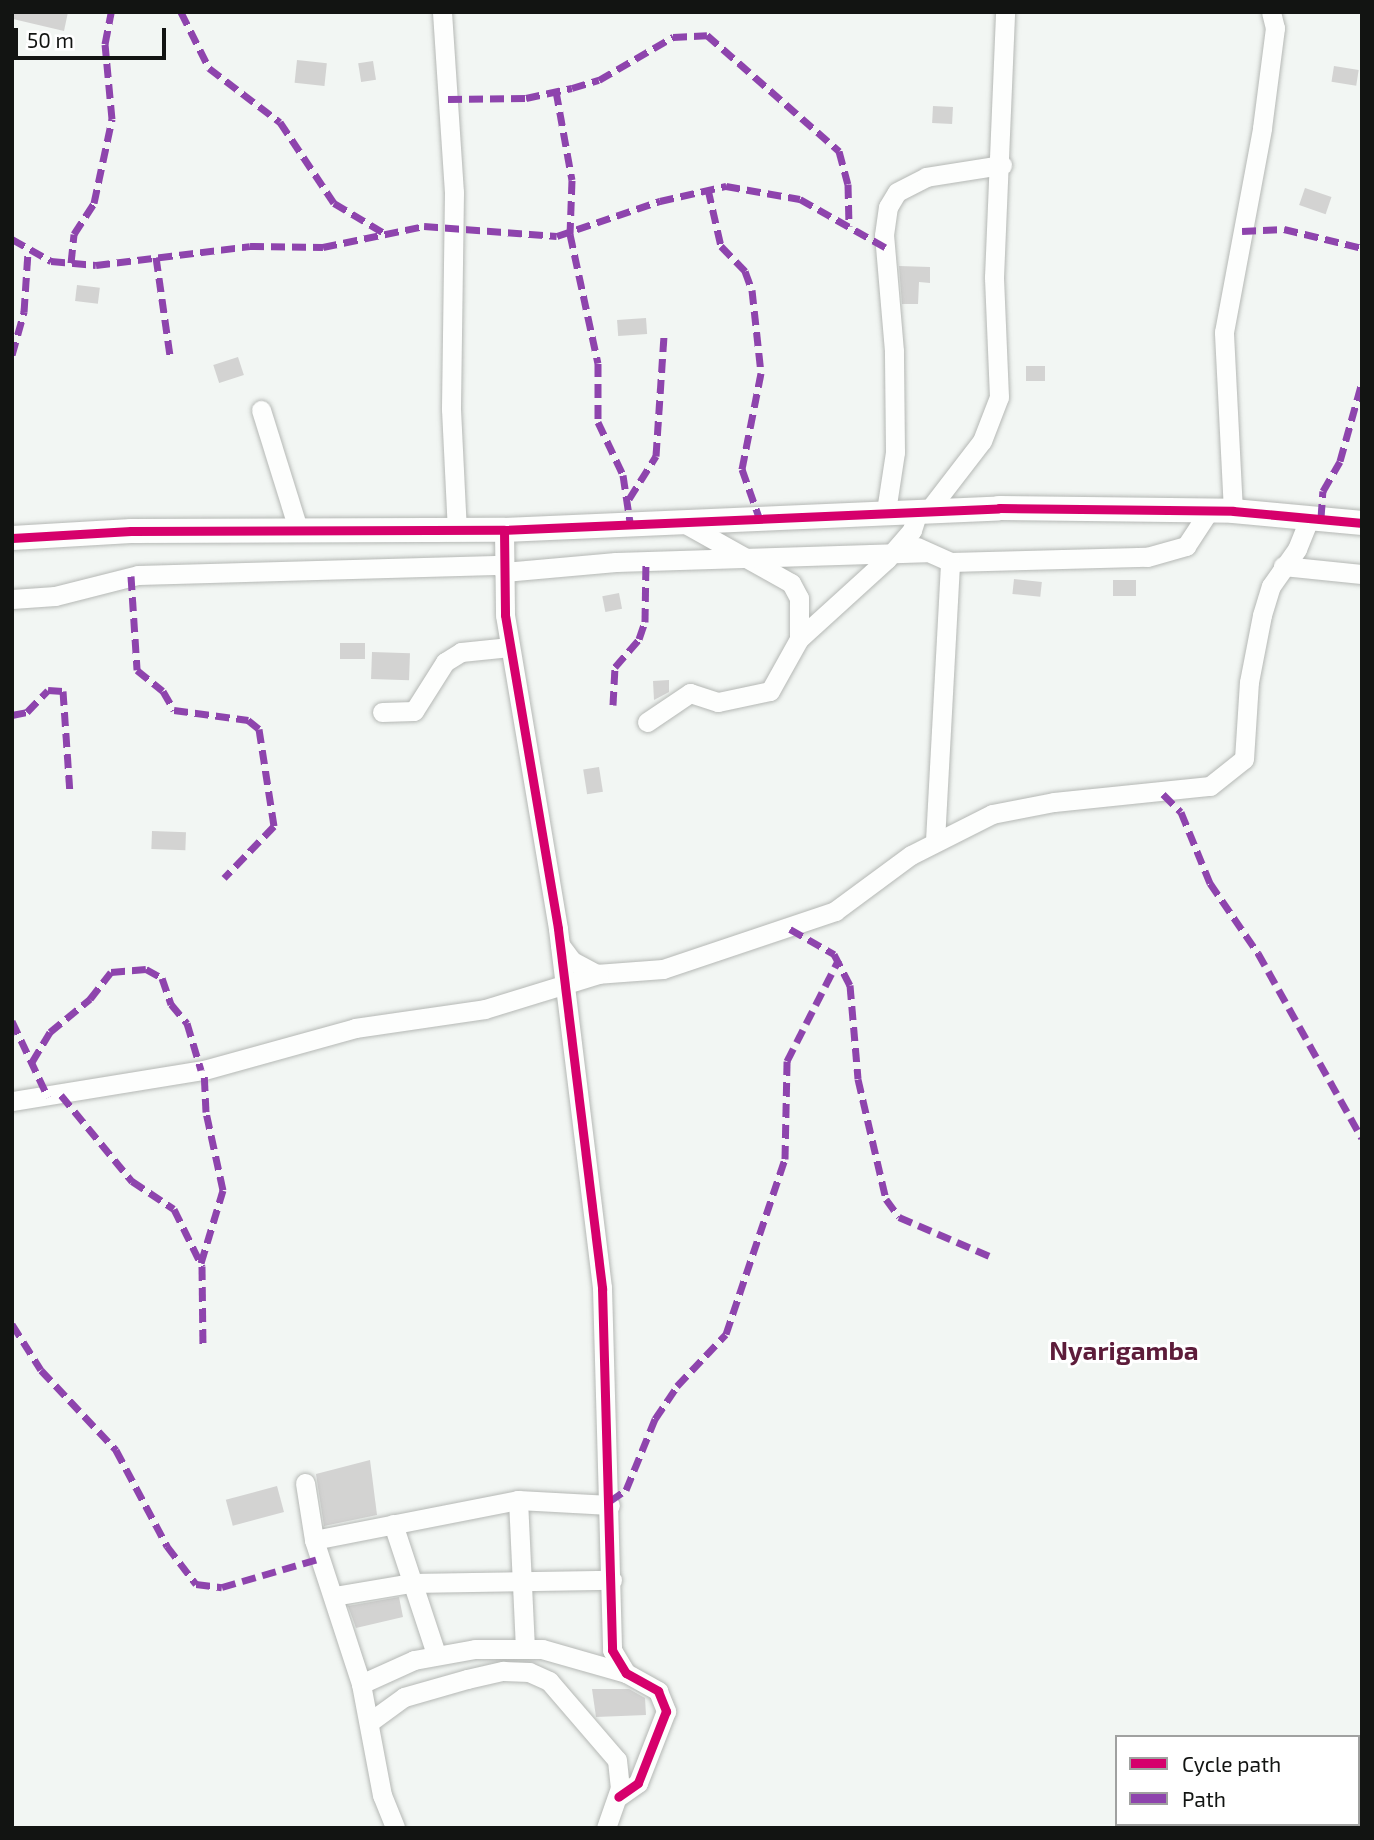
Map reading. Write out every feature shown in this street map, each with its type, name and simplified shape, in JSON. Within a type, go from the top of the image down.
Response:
[{"type":"street","points":[[442,12],[454,192],[451,409],[457,531]]},
{"type":"street","points":[[648,722],[690,693],[718,702],[762,696],[799,639],[854,594],[899,545],[995,416],[1001,380],[993,277],[1002,165],[1005,12]]},
{"type":"street","points":[[12,599],[55,596],[138,575],[504,569],[751,558],[899,545],[950,562],[1147,557],[1186,546],[1221,511],[1224,332],[1276,18]]},
{"type":"street","points":[[886,511],[895,452],[894,351],[884,234],[888,207],[897,192],[926,177],[1002,165]]},
{"type":"street","points":[[261,410],[298,529]]},
{"type":"street","points":[[12,538],[298,529],[504,530],[886,511],[1221,511],[1362,523]]},
{"type":"street","points":[[12,1101],[204,1070],[355,1028],[485,1009],[564,988],[599,974],[663,969],[835,911],[935,841],[992,814],[1054,802],[1199,789],[1234,772],[1244,759],[1248,738],[1249,682],[1259,626],[1270,586],[1310,517]]},
{"type":"street","points":[[680,521],[792,583],[799,598],[799,639]]},
{"type":"street","points":[[504,530],[510,647],[560,944],[602,1288],[612,1650],[626,1673]]},
{"type":"street","points":[[935,841],[950,562]]},
{"type":"street","points":[[1283,566],[1362,573]]},
{"type":"street","points":[[382,712],[414,711],[445,662],[461,652],[510,647]]},
{"type":"street","points":[[560,944],[582,968],[599,974]]},
{"type":"street","points":[[305,1483],[314,1540],[361,1684],[371,1721],[384,1804],[395,1828]]},
{"type":"street","points":[[314,1540],[518,1500],[610,1505]]},
{"type":"street","points":[[518,1500],[519,1581],[525,1648]]},
{"type":"street","points":[[393,1524],[436,1654]]},
{"type":"street","points":[[334,1596],[411,1583],[612,1580]]},
{"type":"street","points":[[361,1684],[436,1654],[525,1648],[626,1673],[658,1691],[666,1711],[638,1783],[618,1797]]},
{"type":"street","points":[[371,1721],[404,1697],[442,1685],[503,1671],[529,1672],[549,1682],[612,1748],[620,1772],[618,1797],[606,1828]]},
{"type":"building","points":[[14,12],[68,12],[64,31],[13,19]]},
{"type":"building","points":[[297,60],[327,63],[324,86],[295,83]]},
{"type":"building","points":[[373,61],[376,80],[361,82],[358,63]]},
{"type":"building","points":[[1334,66],[1359,70],[1356,86],[1331,82]]},
{"type":"building","points":[[933,106],[953,107],[952,124],[932,123]]},
{"type":"building","points":[[1305,188],[1331,197],[1326,214],[1299,205]]},
{"type":"building","points":[[899,266],[930,267],[930,283],[919,282],[918,304],[902,304]]},
{"type":"building","points":[[77,285],[100,288],[98,304],[75,301]]},
{"type":"building","points":[[646,318],[647,334],[618,336],[617,320]]},
{"type":"building","points":[[238,357],[244,375],[219,383],[213,365]]},
{"type":"building","points":[[1026,366],[1045,366],[1045,381],[1026,381]]},
{"type":"building","points":[[1014,579],[1042,582],[1040,597],[1012,594]]},
{"type":"building","points":[[1113,580],[1136,580],[1136,596],[1113,596]]},
{"type":"building","points":[[619,593],[622,609],[605,612],[602,596]]},
{"type":"building","points":[[340,643],[365,643],[365,659],[340,659]]},
{"type":"building","points":[[372,652],[410,653],[409,680],[371,679]]},
{"type":"building","points":[[669,680],[669,692],[654,700],[653,681]]},
{"type":"building","points":[[599,767],[603,792],[587,794],[583,770]]},
{"type":"building","points":[[152,831],[186,832],[185,850],[151,849]]},
{"type":"building","points":[[370,1460],[377,1515],[324,1526],[316,1474]]},
{"type":"building","points":[[277,1486],[284,1512],[233,1526],[226,1500]]},
{"type":"building","points":[[399,1597],[403,1617],[356,1628],[348,1606]]},
{"type":"building","points":[[592,1689],[629,1689],[645,1698],[646,1715],[596,1717]]},
{"type":"marked path","points":[[71,263],[74,234],[94,203],[112,119],[105,44],[111,12]]},
{"type":"marked path","points":[[181,12],[209,68],[280,122],[334,203],[384,233]]},
{"type":"marked path","points":[[448,99],[526,98],[572,88],[599,80],[673,37],[707,35],[839,151],[848,184],[849,226]]},
{"type":"marked path","points":[[556,91],[572,180],[570,234],[598,363],[598,422],[623,475],[630,522]]},
{"type":"marked path","points":[[12,239],[51,261],[96,265],[250,246],[323,247],[424,226],[557,236],[660,201],[726,186],[800,199],[885,247]]},
{"type":"marked path","points":[[708,189],[721,246],[745,271],[752,290],[761,373],[742,469],[759,517]]},
{"type":"marked path","points":[[1242,231],[1284,229],[1362,248]]},
{"type":"marked path","points":[[12,355],[24,312],[28,251]]},
{"type":"marked path","points":[[156,257],[170,355]]},
{"type":"marked path","points":[[629,499],[656,456],[664,335]]},
{"type":"marked path","points":[[1321,518],[1323,491],[1340,461],[1362,382]]},
{"type":"marked path","points":[[613,705],[615,667],[639,639],[645,622],[646,560]]},
{"type":"marked path","points":[[131,576],[137,670],[163,691],[174,710],[248,720],[259,729],[274,826],[224,878]]},
{"type":"marked path","points":[[12,715],[27,712],[48,690],[63,691],[70,793]]},
{"type":"marked path","points":[[1163,794],[1181,812],[1210,883],[1258,953],[1362,1138]]},
{"type":"marked path","points":[[790,929],[834,954],[850,985],[858,1079],[886,1199],[899,1217],[994,1258]]},
{"type":"marked path","points":[[610,1501],[626,1490],[655,1419],[677,1386],[726,1334],[785,1159],[787,1061],[839,959]]},
{"type":"marked path","points":[[32,1062],[50,1032],[90,999],[111,972],[146,969],[162,978],[171,1004],[187,1023],[201,1070]]},
{"type":"marked path","points":[[12,1021],[48,1097]]},
{"type":"marked path","points":[[201,1263],[223,1190],[206,1112],[204,1070]]},
{"type":"marked path","points":[[61,1095],[132,1181],[174,1209],[202,1266],[203,1349]]},
{"type":"marked path","points":[[12,1324],[41,1370],[116,1450],[167,1546],[196,1584],[222,1587],[322,1558]]},
{"type":"cycle path","points":[[12,538],[131,531],[504,530],[999,508],[1233,511],[1362,523]]},
{"type":"cycle path","points":[[504,530],[505,615],[558,929],[602,1288],[612,1650],[626,1673],[658,1691],[666,1711],[638,1783],[618,1797]]},
{"type":"district","name":"Nyarigamba","points":[[1124,1350]]}]
